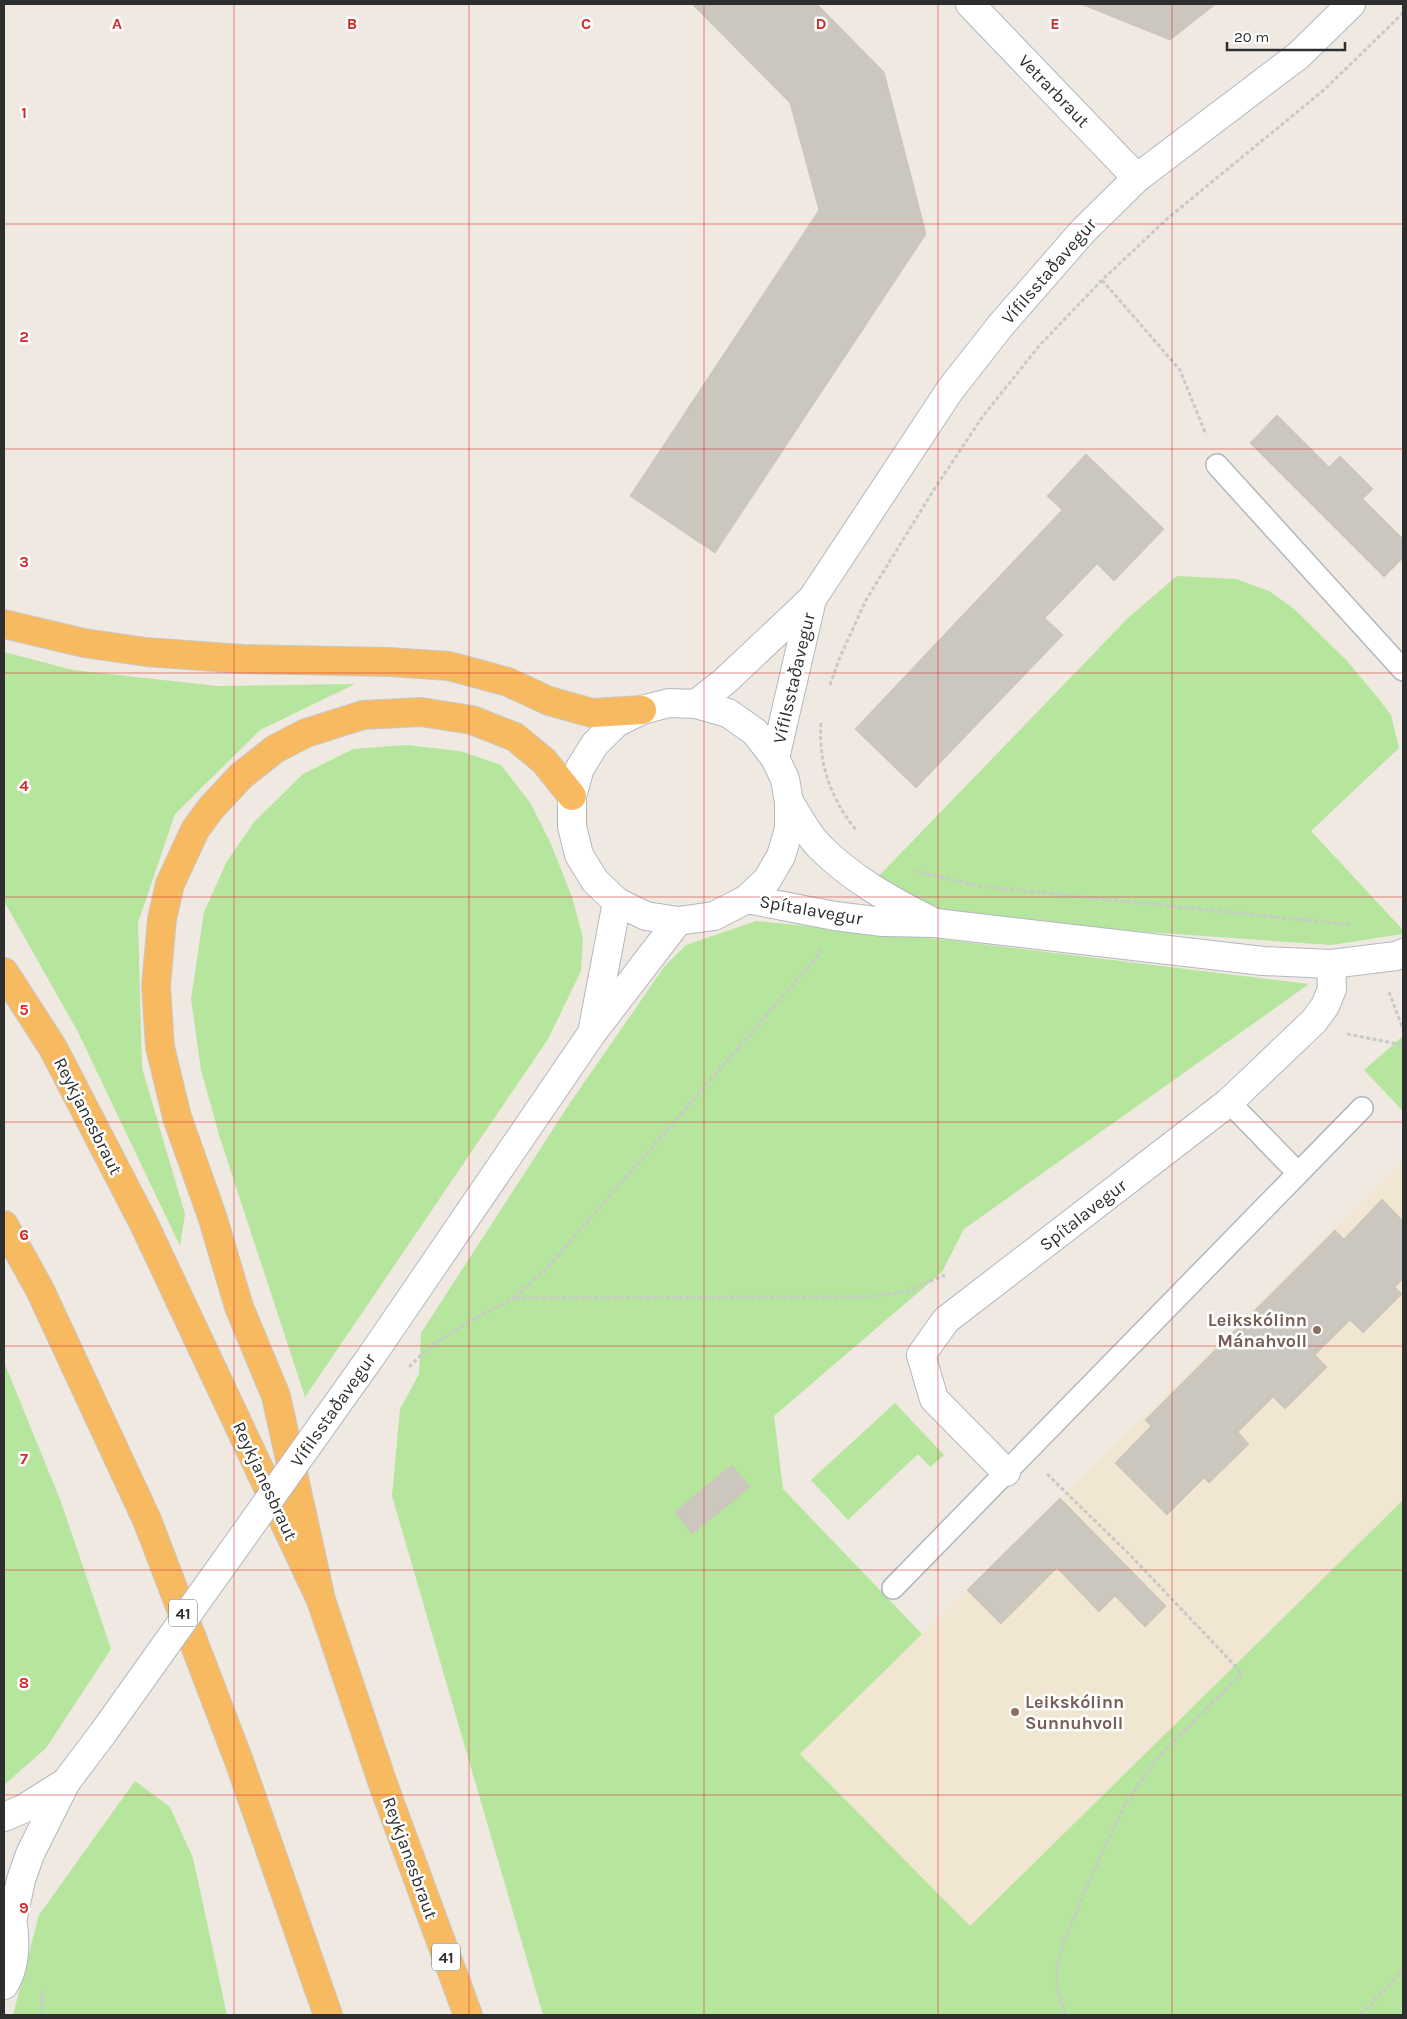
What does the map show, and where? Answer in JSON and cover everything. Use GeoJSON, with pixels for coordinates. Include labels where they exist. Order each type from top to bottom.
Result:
{"type":"FeatureCollection","features":[{"type":"Feature","properties":{"kind":"highway"},"geometry":{"type":"LineString","coordinates":[[4,624],[84,643],[146,652],[242,659],[389,662],[450,666],[508,682],[549,701],[592,713],[642,710]]}},
{"type":"Feature","properties":{"kind":"highway"},"geometry":{"type":"LineString","coordinates":[[321,1600],[276,1396],[239,1307],[213,1219],[177,1117],[160,1048],[156,986],[162,919],[170,884],[194,830],[211,808],[241,776],[275,749],[306,733],[363,715],[421,712],[472,720],[515,737],[544,761],[572,796]]}},
{"type":"Feature","properties":{"kind":"highway","name":"Reykjanesbraut"},"geometry":{"type":"LineString","coordinates":[[4,972],[53,1048],[144,1224],[321,1600],[383,1784],[468,2015]]}},
{"type":"Feature","properties":{"kind":"highway","name":"41"},"geometry":{"type":"LineString","coordinates":[[4,1225],[40,1290],[147,1520],[239,1762],[328,2015]]}},
{"type":"Feature","properties":{"kind":"main road","name":"Vetrarbraut"},"geometry":{"type":"LineString","coordinates":[[970,4],[1137,178]]}},
{"type":"Feature","properties":{"kind":"main road","name":"Vífilsstaðavegur"},"geometry":{"type":"LineString","coordinates":[[696,704],[725,681],[812,599],[950,390],[1076,238],[1137,178],[1299,55],[1352,4]]}},
{"type":"Feature","properties":{"kind":"main road","name":"Vífilsstaðavegur"},"geometry":{"type":"LineString","coordinates":[[776,758],[812,599]]}},
{"type":"Feature","properties":{"kind":"main road","name":"Vífilsstaðavegur"},"geometry":{"type":"LineString","coordinates":[[669,703],[696,704],[728,713],[755,732],[776,758],[785,779],[789,802],[789,829],[781,856],[767,880],[747,899],[714,916],[678,922],[646,916],[617,902],[595,881],[579,855],[572,826],[572,796],[580,768],[595,744],[616,723],[642,710],[669,703]]}},
{"type":"Feature","properties":{"kind":"main road","name":"Spítalavegur"},"geometry":{"type":"LineString","coordinates":[[789,802],[804,827],[819,846],[851,875],[888,899],[935,923]]}},
{"type":"Feature","properties":{"kind":"main road","name":"Spítalavegur"},"geometry":{"type":"LineString","coordinates":[[747,899],[835,916],[883,922],[935,923],[1263,961],[1331,964],[1375,959],[1403,953]]}},
{"type":"Feature","properties":{"kind":"main road","name":"Vífilsstaðavegur"},"geometry":{"type":"LineString","coordinates":[[592,1033],[617,902]]}},
{"type":"Feature","properties":{"kind":"main road","name":"Vífilsstaðavegur"},"geometry":{"type":"LineString","coordinates":[[4,1985],[15,1950],[8,1905],[21,1880],[30,1854],[66,1782],[103,1733],[370,1358],[592,1033],[678,922]]}},
{"type":"Feature","properties":{"kind":"main road","name":"Spítalavegur"},"geometry":{"type":"LineString","coordinates":[[1006,1472],[934,1400],[921,1355],[946,1320],[1229,1102],[1308,1027],[1325,1006],[1332,989],[1331,964]]}},
{"type":"Feature","properties":{"kind":"main road","name":"Vífilsstaðavegur"},"geometry":{"type":"LineString","coordinates":[[4,1817],[23,1809],[66,1782]]}},
{"type":"Feature","properties":{"kind":"lane"},"geometry":{"type":"LineString","coordinates":[[1217,464],[1403,670]]}},
{"type":"Feature","properties":{"kind":"lane"},"geometry":{"type":"LineString","coordinates":[[1229,1102],[1298,1173]]}},
{"type":"Feature","properties":{"kind":"lane"},"geometry":{"type":"LineString","coordinates":[[893,1588],[1362,1108]]}},
{"type":"Feature","properties":{"kind":"path"},"geometry":{"type":"LineString","coordinates":[[829,688],[840,657],[866,600],[932,491],[1010,380],[1064,319],[1102,280],[1168,218],[1325,89],[1403,13]]}},
{"type":"Feature","properties":{"kind":"path"},"geometry":{"type":"LineString","coordinates":[[1102,280],[1180,370],[1217,464]]}},
{"type":"Feature","properties":{"kind":"path"},"geometry":{"type":"LineString","coordinates":[[822,715],[820,743],[827,781],[844,816],[860,836]]}},
{"type":"Feature","properties":{"kind":"path"},"geometry":{"type":"LineString","coordinates":[[909,868],[978,886],[1347,923],[1359,928],[1367,936],[1403,1028]]}},
{"type":"Feature","properties":{"kind":"path"},"geometry":{"type":"LineString","coordinates":[[404,1371],[417,1358],[460,1326],[514,1298],[548,1267],[817,957],[825,941]]}},
{"type":"Feature","properties":{"kind":"path"},"geometry":{"type":"LineString","coordinates":[[1308,1027],[1403,1045]]}},
{"type":"Feature","properties":{"kind":"path"},"geometry":{"type":"LineString","coordinates":[[514,1298],[864,1297],[904,1292],[944,1275],[952,1269]]}},
{"type":"Feature","properties":{"kind":"path"},"geometry":{"type":"LineString","coordinates":[[1025,1453],[1130,1554],[1242,1673],[1156,1759],[1124,1806],[1089,1881],[1061,1950],[1057,1969],[1057,1988],[1065,2015]]}},
{"type":"Feature","properties":{"kind":"path"},"geometry":{"type":"LineString","coordinates":[[1360,2015],[1403,1969]]}},
{"type":"Feature","properties":{"kind":"path"},"geometry":{"type":"LineString","coordinates":[[42,1987],[42,2015]]}},
{"type":"Feature","properties":{"kind":"shaded area"},"geometry":{"type":"Polygon","coordinates":[[[1403,1161],[1403,1500],[970,1927],[800,1754],[1403,1161]]]}},
{"type":"Feature","properties":{"kind":"green space"},"geometry":{"type":"Polygon","coordinates":[[[1177,576],[1236,579],[1269,591],[1293,608],[1347,661],[1391,715],[1399,748],[1311,831],[1403,930],[1403,934],[1331,945],[963,919],[905,902],[874,881],[1129,617],[1177,576]]]}},
{"type":"Feature","properties":{"kind":"green space"},"geometry":{"type":"Polygon","coordinates":[[[4,652],[73,670],[217,686],[355,684],[260,730],[175,814],[138,923],[142,1068],[185,1214],[180,1246],[78,1032],[4,901],[4,652]]]}},
{"type":"Feature","properties":{"kind":"green space"},"geometry":{"type":"Polygon","coordinates":[[[406,745],[460,751],[501,765],[531,804],[551,844],[572,897],[583,938],[581,971],[548,1039],[305,1397],[220,1138],[201,1070],[191,999],[204,912],[227,861],[255,821],[303,774],[353,749],[406,745]]]}},
{"type":"Feature","properties":{"kind":"green space"},"geometry":{"type":"Polygon","coordinates":[[[756,921],[948,940],[1309,984],[964,1229],[942,1272],[774,1416],[783,1489],[922,1634],[800,1754],[970,1926],[1403,1500],[1403,2015],[543,2015],[392,1496],[400,1409],[419,1374],[421,1333],[568,1106],[664,967],[686,945],[756,921]]]}},
{"type":"Feature","properties":{"kind":"green space"},"geometry":{"type":"Polygon","coordinates":[[[1403,1036],[1403,1111],[1364,1070],[1403,1036]]]}},
{"type":"Feature","properties":{"kind":"green space"},"geometry":{"type":"Polygon","coordinates":[[[4,1362],[61,1502],[111,1649],[46,1748],[4,1785],[4,1362]]]}},
{"type":"Feature","properties":{"kind":"green space"},"geometry":{"type":"Polygon","coordinates":[[[895,1403],[944,1455],[930,1467],[918,1454],[848,1520],[811,1480],[895,1403]]]}},
{"type":"Feature","properties":{"kind":"green space"},"geometry":{"type":"Polygon","coordinates":[[[135,1781],[170,1807],[193,1858],[227,2015],[13,2015],[39,1915],[135,1781]]]}},
{"type":"Feature","properties":{"kind":"building"},"geometry":{"type":"Polygon","coordinates":[[[692,4],[817,4],[884,72],[926,234],[715,553],[630,496],[819,210],[790,103],[692,4]]]}},
{"type":"Feature","properties":{"kind":"building"},"geometry":{"type":"Polygon","coordinates":[[[1081,4],[1216,4],[1170,40],[1081,4]]]}},
{"type":"Feature","properties":{"kind":"building"},"geometry":{"type":"Polygon","coordinates":[[[1277,415],[1329,467],[1340,456],[1373,489],[1363,499],[1403,539],[1403,558],[1384,577],[1250,443],[1277,415]]]}},
{"type":"Feature","properties":{"kind":"building"},"geometry":{"type":"Polygon","coordinates":[[[1086,454],[1164,529],[1114,581],[1097,564],[1045,618],[1063,635],[916,788],[855,729],[1062,510],[1047,496],[1086,454]]]}},
{"type":"Feature","properties":{"kind":"building"},"geometry":{"type":"Polygon","coordinates":[[[1382,1199],[1403,1221],[1403,1279],[1395,1287],[1402,1294],[1363,1333],[1350,1320],[1315,1355],[1327,1367],[1285,1409],[1273,1397],[1238,1432],[1249,1444],[1209,1483],[1204,1478],[1167,1515],[1115,1463],[1151,1426],[1145,1420],[1335,1230],[1344,1239],[1382,1199]]]}},
{"type":"Feature","properties":{"kind":"building"},"geometry":{"type":"Polygon","coordinates":[[[732,1465],[750,1487],[692,1534],[675,1512],[732,1465]]]}},
{"type":"Feature","properties":{"kind":"building"},"geometry":{"type":"Polygon","coordinates":[[[1060,1498],[1166,1606],[1145,1627],[1115,1596],[1099,1612],[1057,1568],[1001,1624],[967,1590],[1060,1498]]]}},
{"type":"Feature","properties":{"kind":"place","name":"Leikskólinn Mánahvoll"},"geometry":{"type":"Point","coordinates":[1317,1330]}},
{"type":"Feature","properties":{"kind":"place","name":"Leikskólinn Sunnuhvoll"},"geometry":{"type":"Point","coordinates":[1015,1712]}}]}
